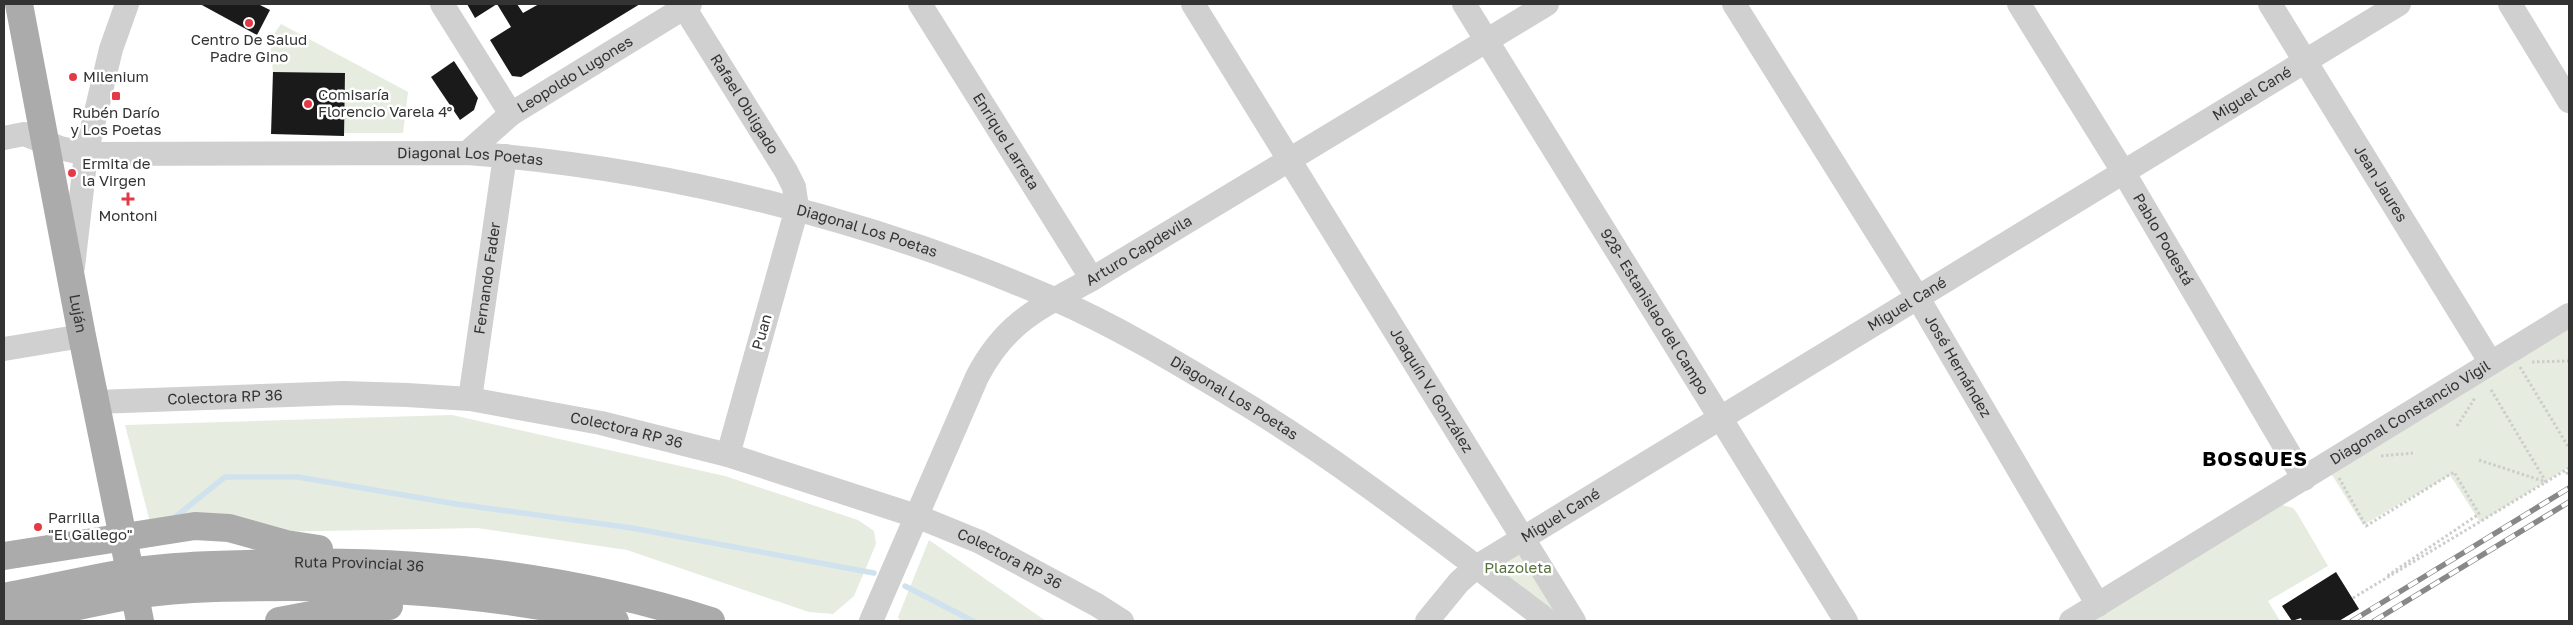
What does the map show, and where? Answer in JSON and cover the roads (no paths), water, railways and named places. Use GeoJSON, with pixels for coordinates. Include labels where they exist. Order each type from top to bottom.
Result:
{"type":"FeatureCollection","features":[{"type":"Feature","properties":{"kind":"main road","name":"Luján"},"geometry":{"type":"LineString","coordinates":[[19,4],[82,336],[140,621]]}},
{"type":"Feature","properties":{"kind":"main road"},"geometry":{"type":"LineString","coordinates":[[4,556],[195,526],[229,528],[286,544],[412,558],[441,568]]}},
{"type":"Feature","properties":{"kind":"main road","name":"Ruta Provincial 36"},"geometry":{"type":"LineString","coordinates":[[12,621],[199,566],[342,563],[441,568],[533,580],[594,591],[672,609],[711,621]]}},
{"type":"Feature","properties":{"kind":"main road","name":"Ruta Provincial 36"},"geometry":{"type":"LineString","coordinates":[[4,597],[133,584],[374,588],[428,591],[512,600],[615,621]]}},
{"type":"Feature","properties":{"kind":"main road"},"geometry":{"type":"LineString","coordinates":[[279,621],[359,606],[456,610],[526,619],[589,615]]}},
{"type":"Feature","properties":{"kind":"street"},"geometry":{"type":"LineString","coordinates":[[72,281],[86,154],[112,49],[127,4]]}},
{"type":"Feature","properties":{"kind":"street"},"geometry":{"type":"LineString","coordinates":[[442,4],[510,114]]}},
{"type":"Feature","properties":{"kind":"street","name":"Enrique Larreta"},"geometry":{"type":"LineString","coordinates":[[920,4],[1092,280]]}},
{"type":"Feature","properties":{"kind":"street","name":"Joaquín V. González"},"geometry":{"type":"LineString","coordinates":[[1192,4],[1524,536],[1574,621]]}},
{"type":"Feature","properties":{"kind":"street","name":"928- Estanislao del Campo"},"geometry":{"type":"LineString","coordinates":[[1464,4],[1721,416],[1846,621]]}},
{"type":"Feature","properties":{"kind":"street","name":"Arturo Capdevila"},"geometry":{"type":"LineString","coordinates":[[871,621],[986,360],[1010,329],[1024,318],[1092,280],[1547,4]]}},
{"type":"Feature","properties":{"kind":"street","name":"José Hernández"},"geometry":{"type":"LineString","coordinates":[[1734,4],[1918,298],[2098,605]]}},
{"type":"Feature","properties":{"kind":"street","name":"Pablo Podestá"},"geometry":{"type":"LineString","coordinates":[[2019,4],[2124,173],[2304,479]]}},
{"type":"Feature","properties":{"kind":"street","name":"Jean Jaures"},"geometry":{"type":"LineString","coordinates":[[2270,4],[2488,373]]}},
{"type":"Feature","properties":{"kind":"street","name":"Miguel Cané"},"geometry":{"type":"LineString","coordinates":[[1427,621],[1459,582],[1476,566],[2399,4]]}},
{"type":"Feature","properties":{"kind":"street"},"geometry":{"type":"LineString","coordinates":[[2510,4],[2569,101]]}},
{"type":"Feature","properties":{"kind":"street","name":"Leopoldo Lugones"},"geometry":{"type":"LineString","coordinates":[[466,153],[510,114],[685,5]]}},
{"type":"Feature","properties":{"kind":"street","name":"Rafael Obligado"},"geometry":{"type":"LineString","coordinates":[[685,5],[786,171],[794,187],[797,208]]}},
{"type":"Feature","properties":{"kind":"street","name":"Diagonal Los Poetas"},"geometry":{"type":"LineString","coordinates":[[4,138],[24,134],[60,148],[86,154],[466,153],[505,156],[640,175],[797,208],[925,248],[1055,300],[1229,394],[1292,433],[1476,566],[1548,621]]}},
{"type":"Feature","properties":{"kind":"street","name":"Fernando Fader"},"geometry":{"type":"LineString","coordinates":[[470,399],[505,156]]}},
{"type":"Feature","properties":{"kind":"street","name":"Puan"},"geometry":{"type":"LineString","coordinates":[[728,455],[797,208]]}},
{"type":"Feature","properties":{"kind":"street","name":"Diagonal Constancio Vigil"},"geometry":{"type":"LineString","coordinates":[[2071,621],[2304,479],[2488,373],[2569,315]]}},
{"type":"Feature","properties":{"kind":"street"},"geometry":{"type":"LineString","coordinates":[[4,349],[82,336]]}},
{"type":"Feature","properties":{"kind":"street","name":"Colectora RP 36"},"geometry":{"type":"LineString","coordinates":[[96,402],[344,393],[470,399],[601,423],[728,455],[916,516],[980,542],[1097,605],[1122,621]]}},
{"type":"Feature","properties":{"kind":"waterway"},"geometry":{"type":"LineString","coordinates":[[174,518],[225,477],[298,477],[456,504],[632,528],[874,573]]}},
{"type":"Feature","properties":{"kind":"waterway"},"geometry":{"type":"LineString","coordinates":[[905,586],[973,621]]}},
{"type":"Feature","properties":{"kind":"railway"},"geometry":{"type":"LineString","coordinates":[[2352,621],[2569,488]]}},
{"type":"Feature","properties":{"kind":"railway"},"geometry":{"type":"LineString","coordinates":[[2374,621],[2569,502]]}},
{"type":"Feature","properties":{"kind":"place","name":"Centro De Salud Padre Gino"},"geometry":{"type":"Point","coordinates":[249,23]}},
{"type":"Feature","properties":{"kind":"place","name":"Milenium"},"geometry":{"type":"Point","coordinates":[73,77]}},
{"type":"Feature","properties":{"kind":"place","name":"Rubén Darío y Los Poetas"},"geometry":{"type":"Point","coordinates":[116,96]}},
{"type":"Feature","properties":{"kind":"place","name":"Comisaría Florencio Varela 4°"},"geometry":{"type":"Point","coordinates":[308,104]}},
{"type":"Feature","properties":{"kind":"place","name":"Ermita de la Virgen"},"geometry":{"type":"Point","coordinates":[72,173]}},
{"type":"Feature","properties":{"kind":"place","name":"Montoni"},"geometry":{"type":"Point","coordinates":[128,199]}},
{"type":"Feature","properties":{"kind":"place","name":"Parrilla \"El Gallego\""},"geometry":{"type":"Point","coordinates":[38,527]}},
{"type":"Feature","properties":{"kind":"district","name":"BOSQUES"},"geometry":{"type":"Point","coordinates":[2255,459]}},
{"type":"Feature","properties":{"kind":"park label","name":"Plazoleta"},"geometry":{"type":"Point","coordinates":[1518,568]}}]}
